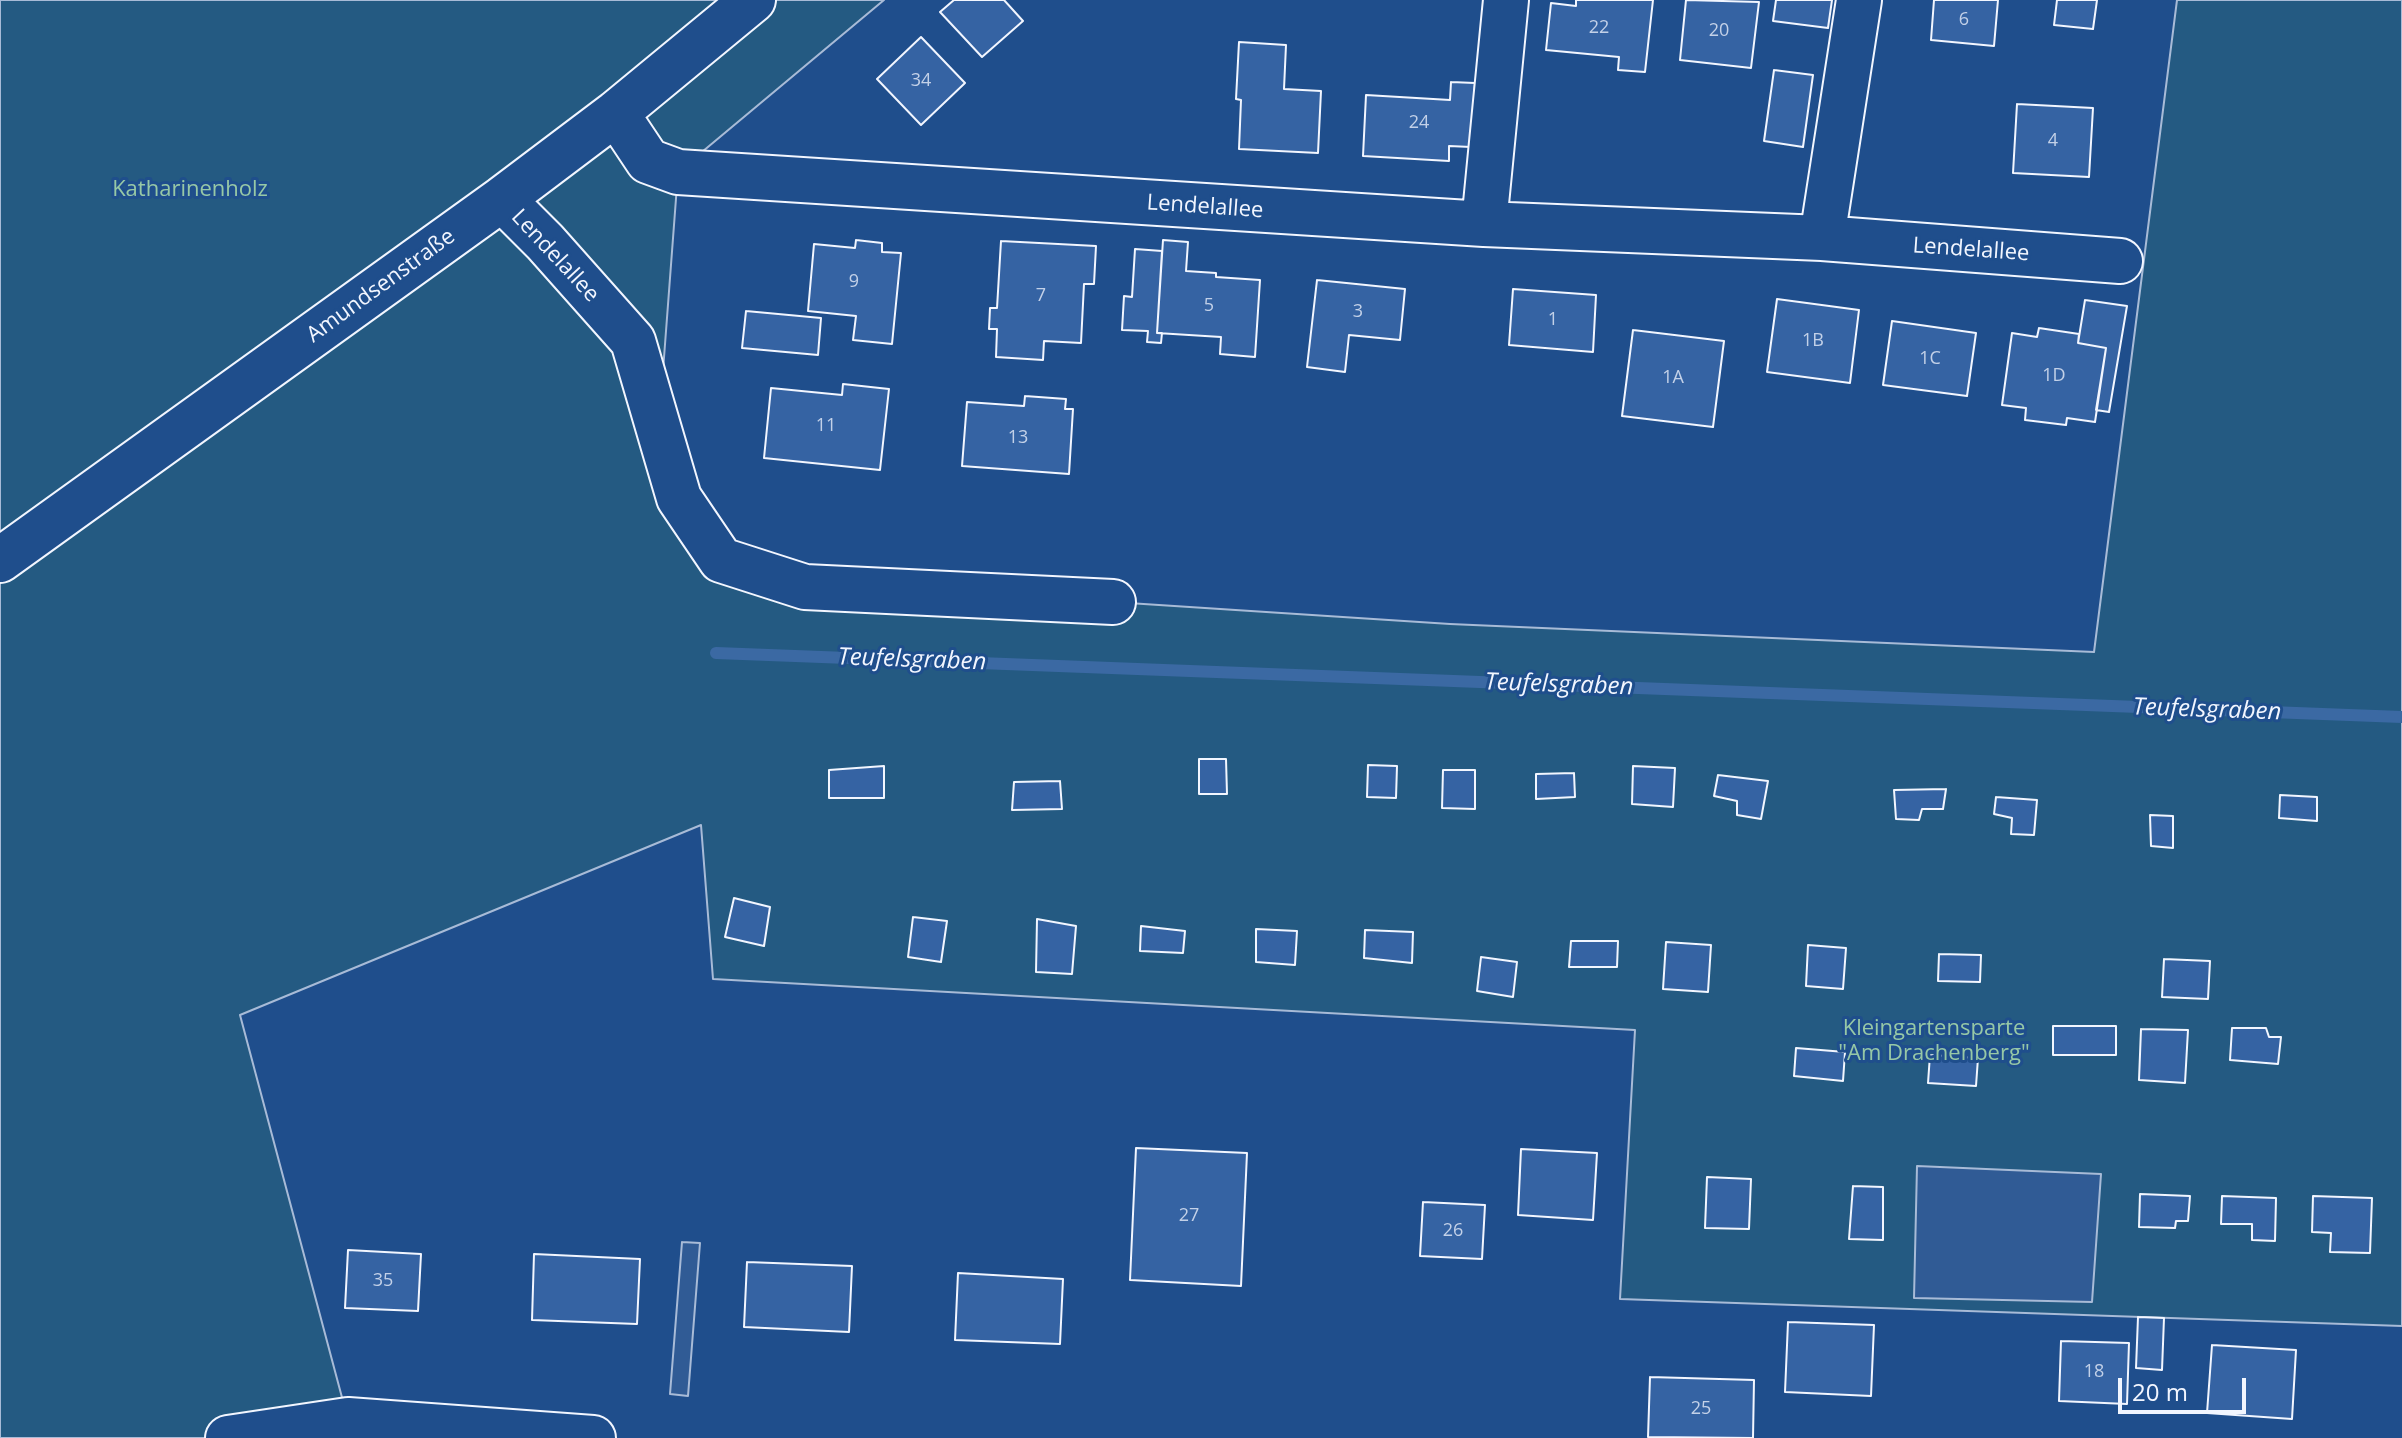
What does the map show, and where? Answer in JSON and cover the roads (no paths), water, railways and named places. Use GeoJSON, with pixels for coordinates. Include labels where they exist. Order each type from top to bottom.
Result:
{"type":"FeatureCollection","features":[{"type":"Feature","properties":{"kind":"street","name":"Amundsenstraße"},"geometry":{"type":"LineString","coordinates":[[0,560],[502,199],[616,113],[753,0]]}},
{"type":"Feature","properties":{"kind":"street"},"geometry":{"type":"LineString","coordinates":[[1484,224],[1506,0]]}},
{"type":"Feature","properties":{"kind":"street"},"geometry":{"type":"LineString","coordinates":[[1822,238],[1859,0]]}},
{"type":"Feature","properties":{"kind":"street","name":"Lendelallee"},"geometry":{"type":"LineString","coordinates":[[616,113],[648,161],[678,172],[1484,224],[1822,238],[2120,261]]}},
{"type":"Feature","properties":{"kind":"street","name":"Lendelallee"},"geometry":{"type":"LineString","coordinates":[[502,199],[545,242],[633,341],[679,498],[721,560],[805,587],[1113,602]]}},
{"type":"Feature","properties":{"kind":"street"},"geometry":{"type":"LineString","coordinates":[[228,1438],[348,1420],[593,1438]]}},
{"type":"Feature","properties":{"kind":"waterway","name":"Teufelsgraben"},"geometry":{"type":"LineString","coordinates":[[716,653],[2402,717]]}},
{"type":"Feature","properties":{"kind":"park label","name":"Katharinenholz"},"geometry":{"type":"Point","coordinates":[190,190]}},
{"type":"Feature","properties":{"kind":"park label","name":"Kleingartensparte \"Am Drachenberg\""},"geometry":{"type":"Point","coordinates":[1934,1042]}}]}
